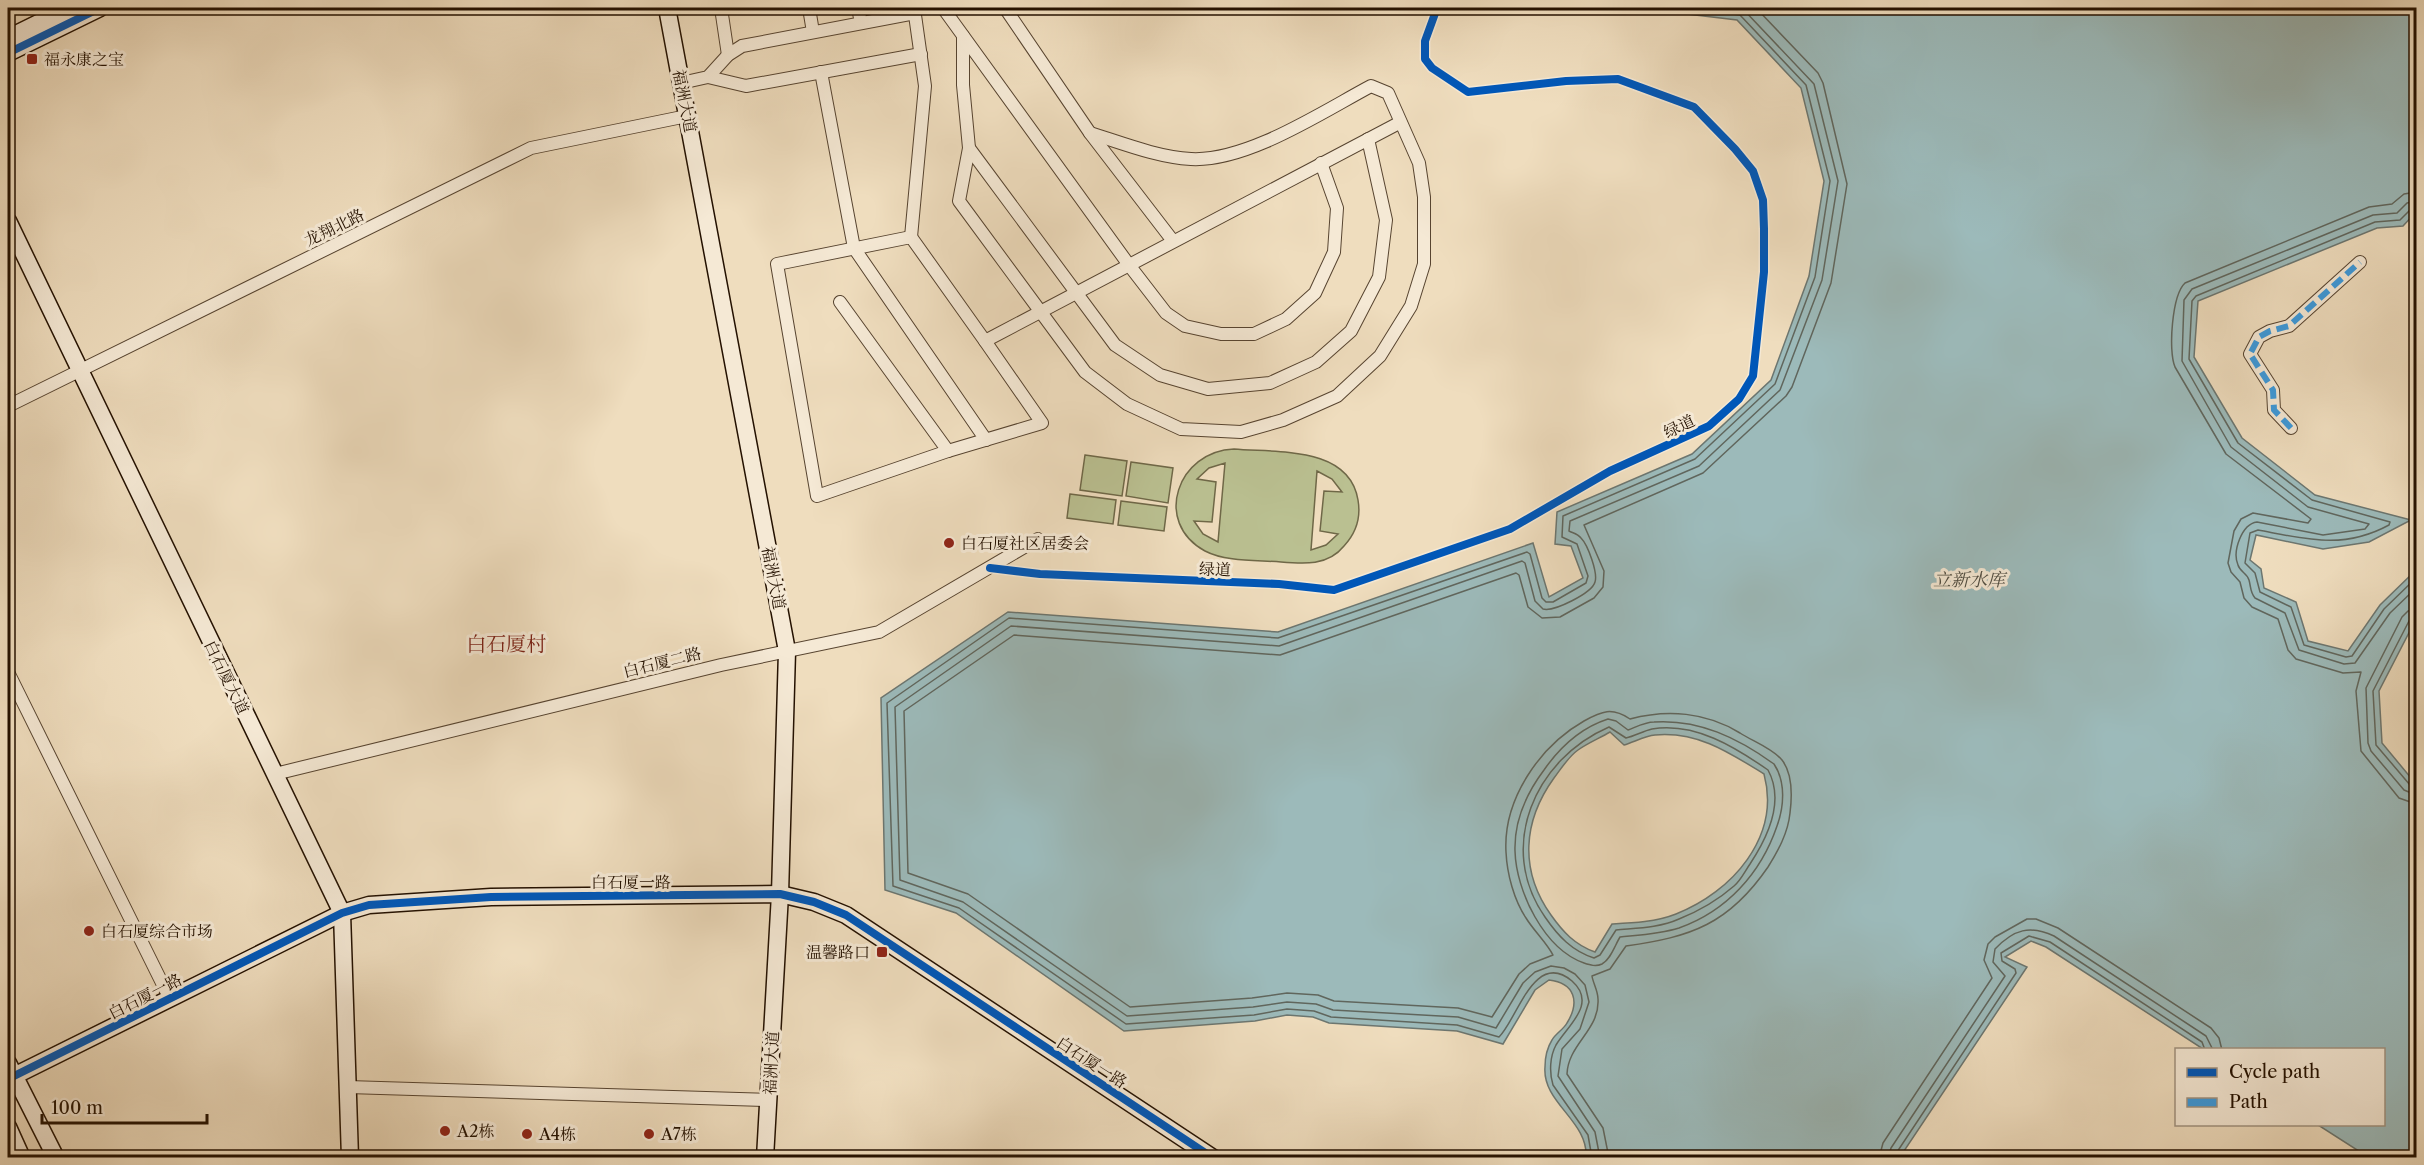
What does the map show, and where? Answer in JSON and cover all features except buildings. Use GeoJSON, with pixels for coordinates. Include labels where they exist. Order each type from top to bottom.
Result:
{"type":"FeatureCollection","features":[{"type":"Feature","properties":{"kind":"street"},"geometry":{"type":"LineString","coordinates":[[8,38],[69,8]]}},
{"type":"Feature","properties":{"kind":"street"},"geometry":{"type":"LineString","coordinates":[[8,53],[100,8]]}},
{"type":"Feature","properties":{"kind":"street","name":"福洲大道"},"geometry":{"type":"LineString","coordinates":[[667,8],[787,651],[780,894],[765,1158]]}},
{"type":"Feature","properties":{"kind":"street"},"geometry":{"type":"LineString","coordinates":[[721,8],[729,56]]}},
{"type":"Feature","properties":{"kind":"street"},"geometry":{"type":"LineString","coordinates":[[809,8],[813,32]]}},
{"type":"Feature","properties":{"kind":"street"},"geometry":{"type":"LineString","coordinates":[[858,8],[861,23]]}},
{"type":"Feature","properties":{"kind":"street"},"geometry":{"type":"LineString","coordinates":[[943,8],[1129,265],[1166,313],[1185,326],[1221,334],[1254,334],[1286,319],[1315,293],[1334,252],[1337,208],[1321,163]]}},
{"type":"Feature","properties":{"kind":"street"},"geometry":{"type":"LineString","coordinates":[[1005,8],[1090,133],[1173,241]]}},
{"type":"Feature","properties":{"kind":"street"},"geometry":{"type":"LineString","coordinates":[[708,77],[742,46],[915,10],[925,86],[911,237],[1042,423],[818,496],[777,264],[911,237]]}},
{"type":"Feature","properties":{"kind":"street"},"geometry":{"type":"LineString","coordinates":[[963,36],[963,85],[969,148],[958,201],[1085,372],[1127,404],[1181,429],[1241,432],[1283,420],[1337,396],[1380,356],[1411,306],[1424,264],[1424,197],[1419,163],[1399,123],[1388,93],[1371,86],[1246,151],[1192,159],[1146,151],[1090,133]]}},
{"type":"Feature","properties":{"kind":"street"},"geometry":{"type":"LineString","coordinates":[[681,83],[708,77],[746,86],[921,54]]}},
{"type":"Feature","properties":{"kind":"street"},"geometry":{"type":"LineString","coordinates":[[821,72],[854,248],[986,440]]}},
{"type":"Feature","properties":{"kind":"street","name":"龙翔北路"},"geometry":{"type":"LineString","coordinates":[[8,405],[531,148],[687,116]]}},
{"type":"Feature","properties":{"kind":"street"},"geometry":{"type":"LineString","coordinates":[[985,341],[1399,123]]}},
{"type":"Feature","properties":{"kind":"street"},"geometry":{"type":"LineString","coordinates":[[969,148],[1115,345],[1160,375],[1208,389],[1270,383],[1316,362],[1351,331],[1379,277],[1386,220],[1368,139]]}},
{"type":"Feature","properties":{"kind":"street","name":"白石厦大道"},"geometry":{"type":"LineString","coordinates":[[8,221],[78,371],[342,913],[350,1158]]}},
{"type":"Feature","properties":{"kind":"street"},"geometry":{"type":"LineString","coordinates":[[2291,428],[2274,410],[2273,390],[2250,354],[2259,337],[2270,331],[2289,326],[2360,262]]}},
{"type":"Feature","properties":{"kind":"street"},"geometry":{"type":"LineString","coordinates":[[840,302],[948,452]]}},
{"type":"Feature","properties":{"kind":"street","name":"白石厦二路"},"geometry":{"type":"LineString","coordinates":[[275,774],[787,651],[879,632],[1038,539]]}},
{"type":"Feature","properties":{"kind":"street"},"geometry":{"type":"LineString","coordinates":[[8,672],[170,999]]}},
{"type":"Feature","properties":{"kind":"street","name":"白石厦一路"},"geometry":{"type":"LineString","coordinates":[[11,1070],[170,999],[342,913],[369,905],[491,897],[780,894],[814,902],[846,915],[1213,1158]]}},
{"type":"Feature","properties":{"kind":"street"},"geometry":{"type":"LineString","coordinates":[[11,1070],[56,1158]]}},
{"type":"Feature","properties":{"kind":"street"},"geometry":{"type":"LineString","coordinates":[[348,1086],[768,1100]]}},
{"type":"Feature","properties":{"kind":"street"},"geometry":{"type":"LineString","coordinates":[[8,1127],[22,1158]]}},
{"type":"Feature","properties":{"kind":"green space"},"geometry":{"type":"Polygon","coordinates":[[[1234,449],[1289,452],[1308,455],[1341,469],[1352,482],[1359,506],[1357,524],[1352,536],[1338,553],[1315,562],[1242,560],[1213,555],[1205,551],[1189,538],[1179,523],[1176,507],[1179,490],[1186,475],[1198,462],[1215,453],[1234,449]],[[1225,463],[1209,468],[1197,479],[1216,482],[1212,522],[1194,521],[1203,534],[1218,542],[1225,463]],[[1317,471],[1311,550],[1326,545],[1338,534],[1320,531],[1324,491],[1342,492],[1332,479],[1317,471]]]}},
{"type":"Feature","properties":{"kind":"green space"},"geometry":{"type":"Polygon","coordinates":[[[1085,455],[1127,461],[1122,496],[1080,490],[1085,455]]]}},
{"type":"Feature","properties":{"kind":"green space"},"geometry":{"type":"Polygon","coordinates":[[[1131,462],[1173,468],[1168,503],[1126,496],[1131,462]]]}},
{"type":"Feature","properties":{"kind":"green space"},"geometry":{"type":"Polygon","coordinates":[[[1070,494],[1116,500],[1113,524],[1067,518],[1070,494]]]}},
{"type":"Feature","properties":{"kind":"green space"},"geometry":{"type":"Polygon","coordinates":[[[1121,501],[1167,507],[1164,531],[1118,525],[1121,501]]]}},
{"type":"Feature","properties":{"kind":"water","name":"立新水库"},"geometry":{"type":"Polygon","coordinates":[[[1621,8],[2416,8],[2416,212],[2403,226],[2377,228],[2198,301],[2194,357],[2242,438],[2315,495],[2411,520],[2369,542],[2323,549],[2256,535],[2250,560],[2261,569],[2264,588],[2296,602],[2308,641],[2348,651],[2380,605],[2416,570],[2416,619],[2379,691],[2382,743],[2416,784],[2416,1157],[2368,1157],[2320,1126],[2385,1126],[2385,1048],[2201,1048],[2046,947],[2031,941],[2005,957],[2027,967],[1900,1157],[1586,1158],[1585,1145],[1580,1133],[1557,1102],[1546,1080],[1545,1064],[1549,1046],[1567,1023],[1574,1001],[1570,989],[1558,982],[1549,980],[1535,990],[1503,1044],[1457,1031],[1329,1023],[1313,1017],[1287,1015],[1255,1021],[1124,1031],[956,913],[885,890],[881,698],[1008,612],[1278,632],[1533,543],[1549,597],[1583,578],[1571,546],[1555,544],[1557,512],[1692,454],[1771,380],[1809,276],[1824,181],[1801,88],[1737,20],[1645,9],[1623,12],[1621,8]],[[1610,732],[1574,753],[1544,794],[1531,828],[1530,863],[1541,898],[1551,915],[1575,942],[1595,952],[1612,924],[1644,922],[1668,917],[1697,904],[1716,892],[1733,877],[1747,859],[1758,840],[1765,819],[1767,797],[1764,774],[1726,751],[1699,740],[1685,736],[1651,736],[1624,745],[1610,732]]]}},
{"type":"Feature","properties":{"kind":"marked path"},"geometry":{"type":"LineString","coordinates":[[2291,428],[2274,410],[2273,390],[2250,354],[2259,337],[2270,331],[2289,326],[2360,262]]}},
{"type":"Feature","properties":{"kind":"cycle path"},"geometry":{"type":"LineString","coordinates":[[8,53],[100,8]]}},
{"type":"Feature","properties":{"kind":"cycle path","name":"绿道"},"geometry":{"type":"LineString","coordinates":[[990,568],[1040,574],[1279,584],[1334,590],[1510,529],[1610,471],[1709,426],[1739,399],[1753,376],[1764,272],[1763,200],[1753,171],[1694,107],[1618,79],[1566,81],[1468,92],[1432,68],[1425,59],[1425,41],[1437,8]]}},
{"type":"Feature","properties":{"kind":"cycle path"},"geometry":{"type":"LineString","coordinates":[[14,1076],[342,913],[369,905],[491,897],[780,894],[814,902],[846,915],[1213,1158]]}},
{"type":"Feature","properties":{"kind":"place","name":"福永康之宝"},"geometry":{"type":"Point","coordinates":[32,59]}},
{"type":"Feature","properties":{"kind":"place","name":"白石厦社区居委会"},"geometry":{"type":"Point","coordinates":[949,543]}},
{"type":"Feature","properties":{"kind":"place","name":"白石厦综合市场"},"geometry":{"type":"Point","coordinates":[89,931]}},
{"type":"Feature","properties":{"kind":"place","name":"温馨路口"},"geometry":{"type":"Point","coordinates":[882,952]}},
{"type":"Feature","properties":{"kind":"place","name":"A2栋"},"geometry":{"type":"Point","coordinates":[445,1131]}},
{"type":"Feature","properties":{"kind":"place","name":"A4栋"},"geometry":{"type":"Point","coordinates":[527,1134]}},
{"type":"Feature","properties":{"kind":"place","name":"A7栋"},"geometry":{"type":"Point","coordinates":[649,1134]}},
{"type":"Feature","properties":{"kind":"district","name":"白石厦村"},"geometry":{"type":"Point","coordinates":[506,644]}}]}
